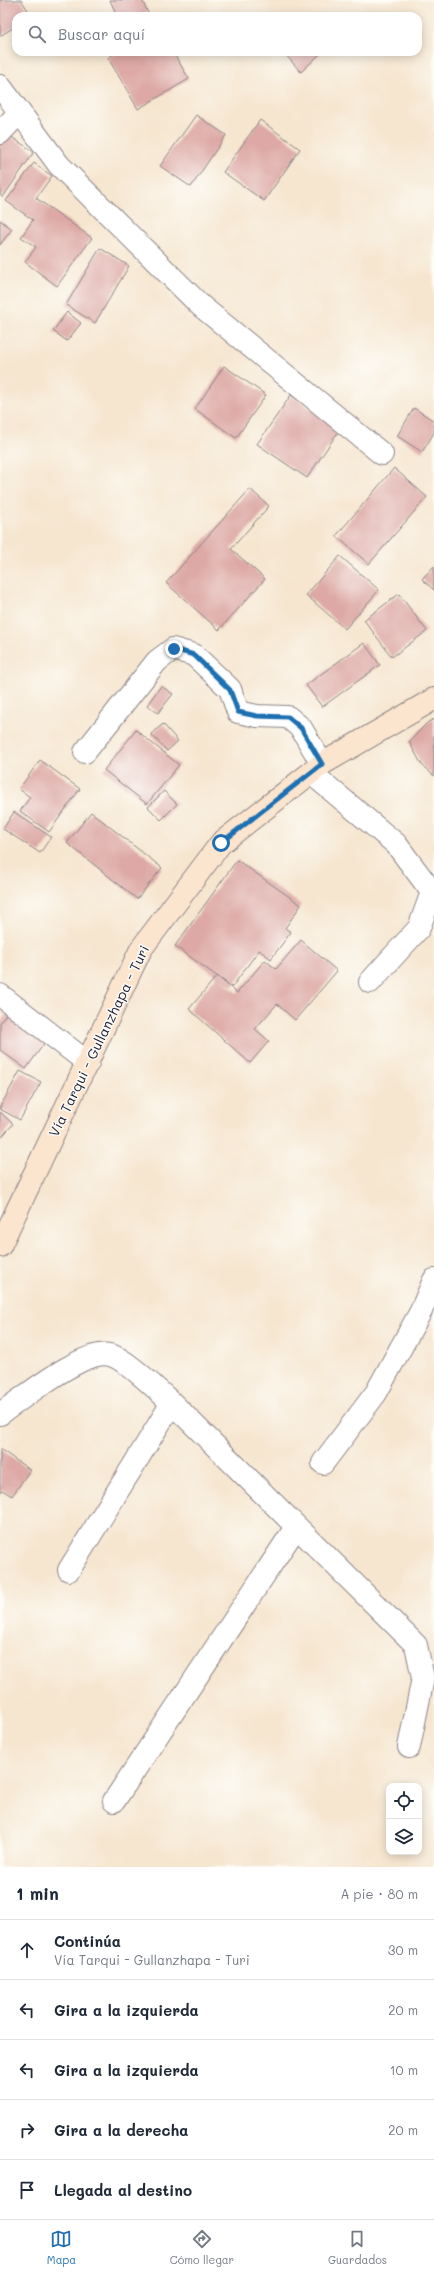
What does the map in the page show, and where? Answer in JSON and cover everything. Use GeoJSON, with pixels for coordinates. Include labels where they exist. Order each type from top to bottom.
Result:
{"type":"FeatureCollection","features":[{"type":"Feature","properties":{"kind":"main road","name":"Vía Tarqui - Gullanzhapa - Turi"},"geometry":{"type":"LineString","coordinates":[[0,1244],[88,1063],[141,949],[221,843],[317,769],[434,699]]}},
{"type":"Feature","properties":{"kind":"street"},"geometry":{"type":"LineString","coordinates":[[0,86],[59,165],[201,306],[382,454]]}},
{"type":"Feature","properties":{"kind":"street"},"geometry":{"type":"LineString","coordinates":[[0,133],[19,113]]}},
{"type":"Feature","properties":{"kind":"street"},"geometry":{"type":"LineString","coordinates":[[85,752],[157,661],[174,649],[194,655],[225,684],[230,690],[238,712],[257,716],[288,717],[301,728],[317,769],[396,844],[432,892],[419,928],[370,982]]}},
{"type":"Feature","properties":{"kind":"street"},"geometry":{"type":"LineString","coordinates":[[0,995],[88,1063]]}},
{"type":"Feature","properties":{"kind":"street"},"geometry":{"type":"LineString","coordinates":[[323,1463],[376,1393],[421,1311],[434,1280]]}},
{"type":"Feature","properties":{"kind":"street"},"geometry":{"type":"LineString","coordinates":[[0,1414],[70,1366],[94,1354],[110,1355],[129,1366],[172,1403],[416,1645],[423,1678],[409,1747]]}},
{"type":"Feature","properties":{"kind":"street"},"geometry":{"type":"LineString","coordinates":[[69,1570],[172,1403]]}},
{"type":"Feature","properties":{"kind":"street"},"geometry":{"type":"LineString","coordinates":[[114,1801],[296,1527]]}},
{"type":"Feature","properties":{"kind":"building"},"geometry":{"type":"Polygon","coordinates":[[[0,0],[21,0],[29,12],[12,12],[12,28],[0,36],[0,0]]]}},
{"type":"Feature","properties":{"kind":"building"},"geometry":{"type":"Polygon","coordinates":[[[110,0],[142,0],[148,12],[115,12],[110,0]]]}},
{"type":"Feature","properties":{"kind":"building"},"geometry":{"type":"Polygon","coordinates":[[[111,56],[175,56],[189,79],[138,109],[108,58],[111,56]]]}},
{"type":"Feature","properties":{"kind":"building"},"geometry":{"type":"Polygon","coordinates":[[[287,56],[318,56],[301,72],[287,56]]]}},
{"type":"Feature","properties":{"kind":"building"},"geometry":{"type":"Polygon","coordinates":[[[196,115],[226,135],[191,187],[160,166],[196,115]]]}},
{"type":"Feature","properties":{"kind":"building"},"geometry":{"type":"Polygon","coordinates":[[[260,120],[300,149],[264,201],[223,172],[260,120]]]}},
{"type":"Feature","properties":{"kind":"building"},"geometry":{"type":"Polygon","coordinates":[[[7,134],[34,152],[3,197],[0,195],[0,144],[7,134]]]}},
{"type":"Feature","properties":{"kind":"building"},"geometry":{"type":"Polygon","coordinates":[[[34,163],[52,176],[36,198],[92,238],[57,286],[25,262],[36,247],[21,237],[33,220],[6,201],[34,163]]]}},
{"type":"Feature","properties":{"kind":"building"},"geometry":{"type":"Polygon","coordinates":[[[0,220],[12,229],[0,245],[0,220]]]}},
{"type":"Feature","properties":{"kind":"building"},"geometry":{"type":"Polygon","coordinates":[[[100,248],[129,266],[95,323],[66,305],[100,248]]]}},
{"type":"Feature","properties":{"kind":"building"},"geometry":{"type":"Polygon","coordinates":[[[67,312],[81,323],[67,341],[53,331],[67,312]]]}},
{"type":"Feature","properties":{"kind":"building"},"geometry":{"type":"Polygon","coordinates":[[[224,366],[266,395],[236,438],[195,409],[224,366]]]}},
{"type":"Feature","properties":{"kind":"building"},"geometry":{"type":"Polygon","coordinates":[[[291,395],[340,429],[307,478],[257,444],[291,395]]]}},
{"type":"Feature","properties":{"kind":"building"},"geometry":{"type":"Polygon","coordinates":[[[414,408],[434,421],[434,433],[422,452],[397,436],[414,408]]]}},
{"type":"Feature","properties":{"kind":"building"},"geometry":{"type":"Polygon","coordinates":[[[394,468],[427,497],[369,564],[336,536],[394,468]]]}},
{"type":"Feature","properties":{"kind":"building"},"geometry":{"type":"Polygon","coordinates":[[[250,489],[269,506],[231,549],[265,579],[219,630],[166,583],[250,489]]]}},
{"type":"Feature","properties":{"kind":"building"},"geometry":{"type":"Polygon","coordinates":[[[340,556],[379,590],[345,629],[306,595],[340,556]]]}},
{"type":"Feature","properties":{"kind":"building"},"geometry":{"type":"Polygon","coordinates":[[[434,566],[434,590],[422,579],[434,566]]]}},
{"type":"Feature","properties":{"kind":"building"},"geometry":{"type":"Polygon","coordinates":[[[399,594],[427,631],[392,657],[364,620],[399,594]]]}},
{"type":"Feature","properties":{"kind":"building"},"geometry":{"type":"Polygon","coordinates":[[[364,643],[380,665],[322,707],[306,685],[364,643]]]}},
{"type":"Feature","properties":{"kind":"building"},"geometry":{"type":"Polygon","coordinates":[[[161,686],[173,694],[158,713],[147,705],[161,686]]]}},
{"type":"Feature","properties":{"kind":"building"},"geometry":{"type":"Polygon","coordinates":[[[434,719],[434,776],[422,765],[409,742],[427,723],[434,719]]]}},
{"type":"Feature","properties":{"kind":"building"},"geometry":{"type":"Polygon","coordinates":[[[163,724],[178,741],[167,751],[151,734],[163,724]]]}},
{"type":"Feature","properties":{"kind":"building"},"geometry":{"type":"Polygon","coordinates":[[[136,730],[179,765],[147,804],[104,770],[136,730]]]}},
{"type":"Feature","properties":{"kind":"building"},"geometry":{"type":"Polygon","coordinates":[[[40,760],[80,789],[49,832],[20,811],[30,797],[19,789],[40,760]]]}},
{"type":"Feature","properties":{"kind":"building"},"geometry":{"type":"Polygon","coordinates":[[[164,791],[177,804],[161,820],[148,807],[164,791]]]}},
{"type":"Feature","properties":{"kind":"building"},"geometry":{"type":"Polygon","coordinates":[[[14,812],[51,837],[40,853],[3,829],[14,812]]]}},
{"type":"Feature","properties":{"kind":"building"},"geometry":{"type":"Polygon","coordinates":[[[91,812],[162,868],[137,899],[67,843],[91,812]]]}},
{"type":"Feature","properties":{"kind":"building"},"geometry":{"type":"Polygon","coordinates":[[[237,860],[301,905],[285,928],[291,932],[271,959],[259,950],[232,987],[175,946],[237,860]]]}},
{"type":"Feature","properties":{"kind":"building"},"geometry":{"type":"Polygon","coordinates":[[[301,940],[337,971],[295,1020],[277,1004],[255,1029],[269,1041],[250,1063],[189,1009],[217,976],[237,993],[265,960],[276,969],[301,940]]]}},
{"type":"Feature","properties":{"kind":"building"},"geometry":{"type":"Polygon","coordinates":[[[9,1010],[48,1038],[26,1069],[0,1050],[0,1023],[9,1010]]]}},
{"type":"Feature","properties":{"kind":"building"},"geometry":{"type":"Polygon","coordinates":[[[20,1071],[41,1082],[20,1120],[0,1109],[0,1107],[20,1071]]]}},
{"type":"Feature","properties":{"kind":"building"},"geometry":{"type":"Polygon","coordinates":[[[0,1112],[13,1124],[0,1139],[0,1112]]]}},
{"type":"Feature","properties":{"kind":"building"},"geometry":{"type":"Polygon","coordinates":[[[0,1449],[30,1470],[12,1496],[2,1490],[0,1493],[0,1449]]]}},
{"type":"Feature","properties":{"kind":"route"},"geometry":{"type":"LineString","coordinates":[[174,649],[194,655],[230,690],[238,712],[257,716],[288,717],[301,728],[322,764],[221,843]]}}]}
